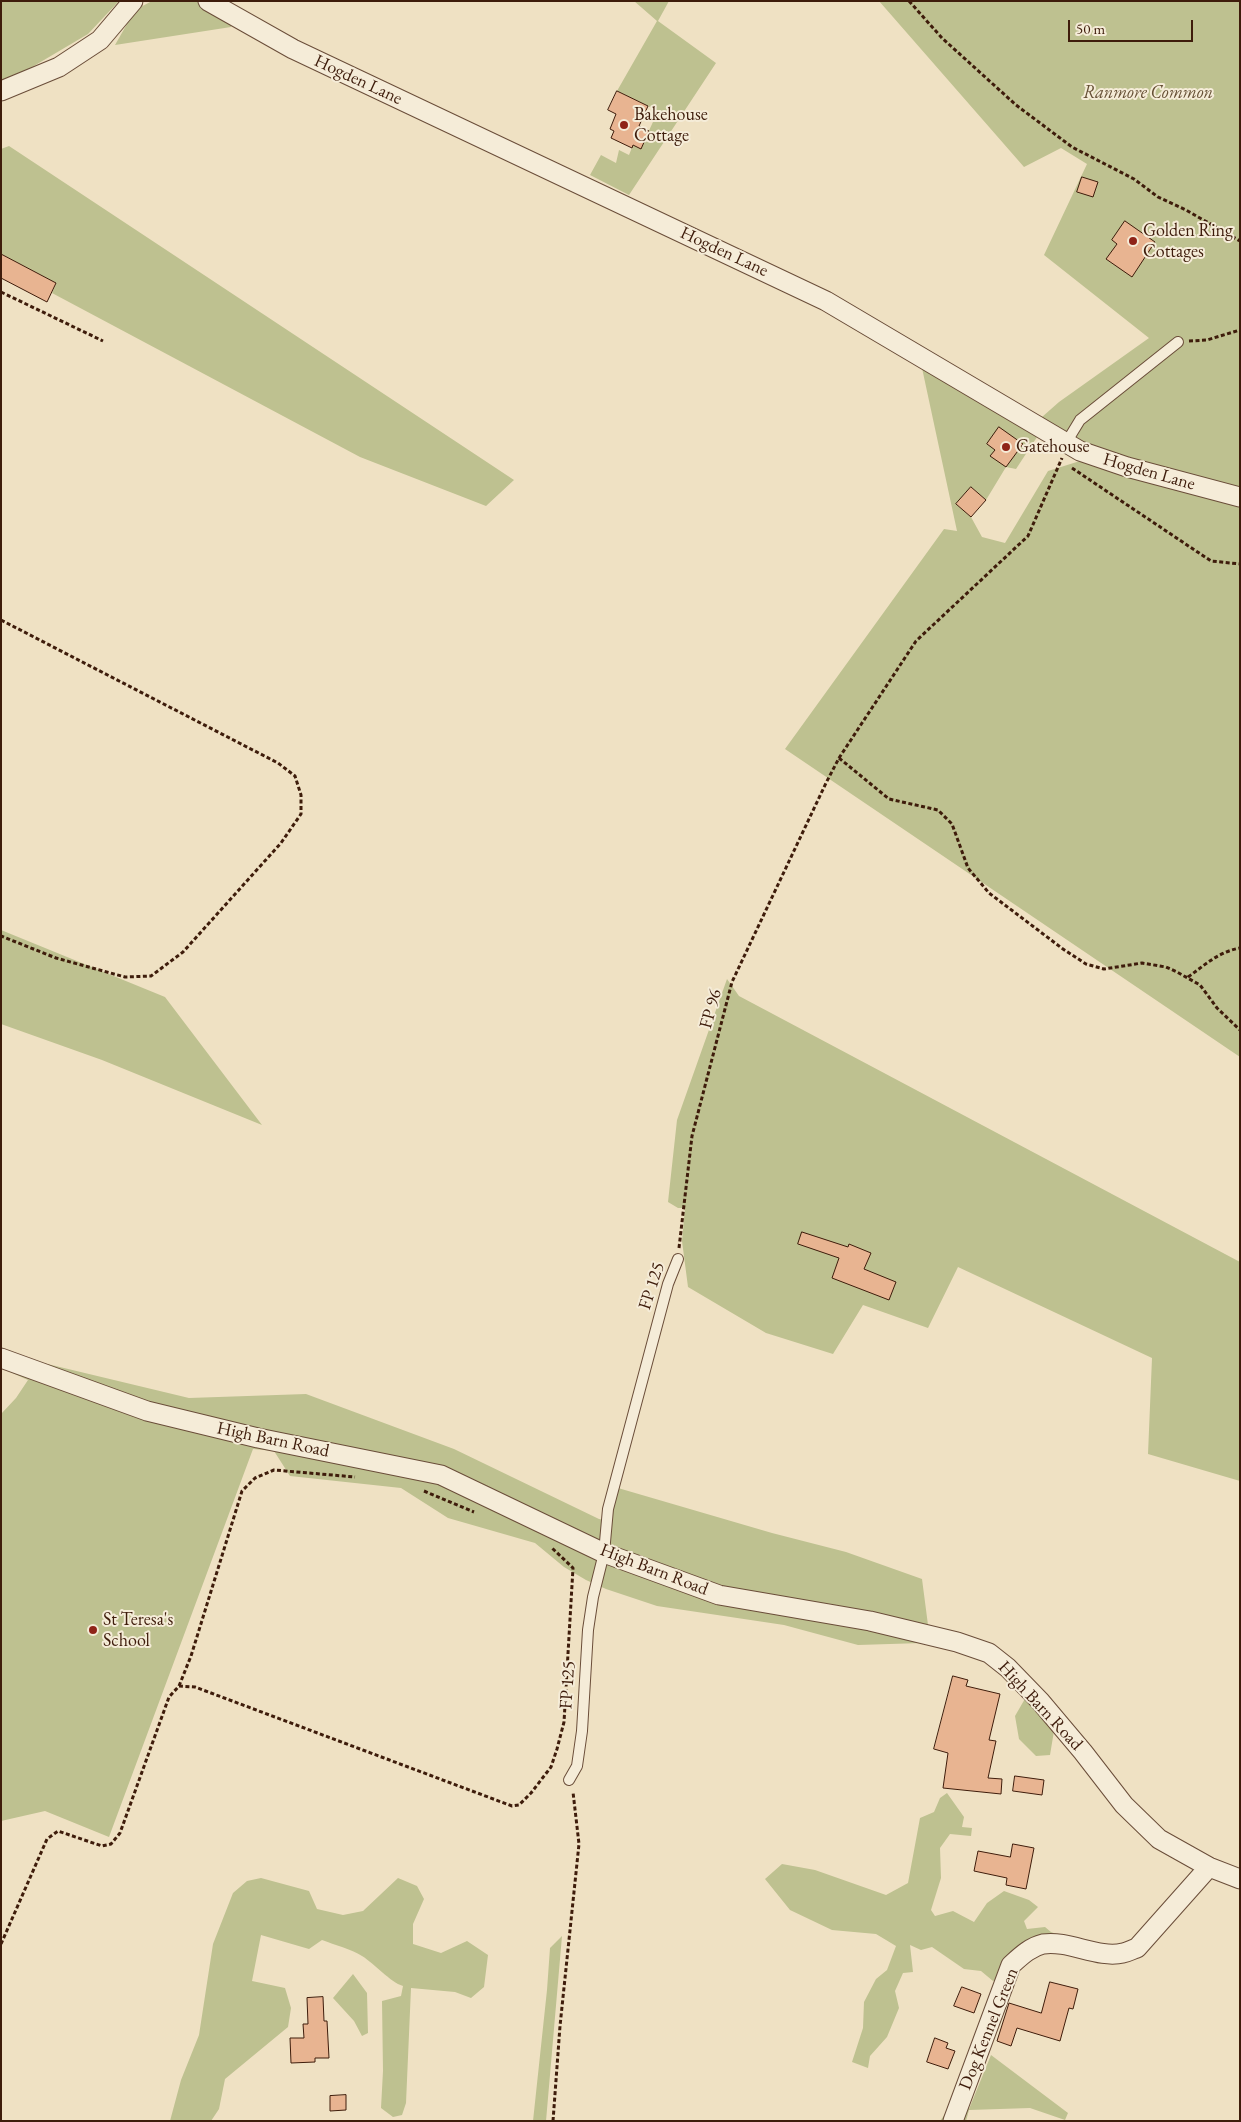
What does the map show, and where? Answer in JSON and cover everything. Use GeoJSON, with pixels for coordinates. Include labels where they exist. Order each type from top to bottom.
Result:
{"type":"FeatureCollection","features":[{"type":"Feature","properties":{"kind":"street"},"geometry":{"type":"LineString","coordinates":[[1,91],[59,67],[100,40],[133,1]]}},
{"type":"Feature","properties":{"kind":"street","name":"Hogden Lane"},"geometry":{"type":"LineString","coordinates":[[208,1],[293,49],[826,300],[1063,452],[1080,450],[1127,467],[1240,497]]}},
{"type":"Feature","properties":{"kind":"street","name":"High Barn Road"},"geometry":{"type":"LineString","coordinates":[[1,1358],[147,1411],[258,1438],[441,1475],[604,1553],[719,1595],[870,1621],[957,1642],[989,1653],[1008,1668],[1040,1701],[1124,1805],[1159,1840],[1209,1867],[1240,1879]]}},
{"type":"Feature","properties":{"kind":"street","name":"Dog Kennel Green"},"geometry":{"type":"LineString","coordinates":[[953,2121],[1011,1966],[1026,1952],[1042,1944],[1061,1944],[1122,1954],[1137,1948],[1209,1867]]}},
{"type":"Feature","properties":{"kind":"lane"},"geometry":{"type":"LineString","coordinates":[[1063,452],[1080,420],[1178,342]]}},
{"type":"Feature","properties":{"kind":"lane","name":"FP 125"},"geometry":{"type":"LineString","coordinates":[[569,1780],[577,1766],[582,1731],[588,1630],[593,1597],[604,1553],[608,1509],[668,1284],[678,1259]]}},
{"type":"Feature","properties":{"kind":"path"},"geometry":{"type":"LineString","coordinates":[[909,1],[942,38],[1016,105],[1072,147],[1134,178],[1158,197],[1186,210],[1240,241]]}},
{"type":"Feature","properties":{"kind":"path"},"geometry":{"type":"LineString","coordinates":[[1,292],[103,341]]}},
{"type":"Feature","properties":{"kind":"path"},"geometry":{"type":"LineString","coordinates":[[1178,342],[1207,340],[1240,330]]}},
{"type":"Feature","properties":{"kind":"path"},"geometry":{"type":"LineString","coordinates":[[1063,452],[1211,561],[1240,564]]}},
{"type":"Feature","properties":{"kind":"path","name":"FP 96"},"geometry":{"type":"LineString","coordinates":[[678,1259],[692,1136],[732,982],[826,783],[839,758],[916,641],[1028,536],[1063,452]]}},
{"type":"Feature","properties":{"kind":"path"},"geometry":{"type":"LineString","coordinates":[[1,620],[278,763],[295,776],[301,795],[301,814],[281,843],[183,952],[151,976],[125,977],[117,975],[56,958],[1,936]]}},
{"type":"Feature","properties":{"kind":"path"},"geometry":{"type":"LineString","coordinates":[[839,758],[889,799],[938,810],[952,824],[968,868],[989,893],[1063,949],[1086,964],[1104,969],[1142,963],[1166,967],[1200,985],[1217,1008],[1240,1030]]}},
{"type":"Feature","properties":{"kind":"path"},"geometry":{"type":"LineString","coordinates":[[1188,978],[1210,960],[1229,950],[1240,948]]}},
{"type":"Feature","properties":{"kind":"path"},"geometry":{"type":"LineString","coordinates":[[1,1944],[47,1839],[58,1831],[102,1846],[110,1844],[120,1833],[169,1697],[179,1686],[191,1656],[242,1491],[255,1478],[274,1470],[363,1478]]}},
{"type":"Feature","properties":{"kind":"path"},"geometry":{"type":"LineString","coordinates":[[420,1489],[482,1516]]}},
{"type":"Feature","properties":{"kind":"path"},"geometry":{"type":"LineString","coordinates":[[179,1686],[195,1688],[512,1806],[519,1805],[532,1793],[551,1767],[564,1722],[573,1568],[549,1546]]}},
{"type":"Feature","properties":{"kind":"path"},"geometry":{"type":"LineString","coordinates":[[553,2121],[560,2026],[579,1844],[576,1799],[569,1780]]}},
{"type":"Feature","properties":{"kind":"green space"},"geometry":{"type":"Polygon","coordinates":[[[1,1],[119,1],[88,34],[22,73],[1,80],[1,1]]]}},
{"type":"Feature","properties":{"kind":"green space"},"geometry":{"type":"Polygon","coordinates":[[[152,1],[200,1],[234,19],[231,27],[115,45],[135,10],[152,1]]]}},
{"type":"Feature","properties":{"kind":"green space"},"geometry":{"type":"Polygon","coordinates":[[[634,1],[669,1],[658,21],[716,63],[629,195],[590,175],[601,155],[616,163],[619,150],[629,155],[633,145],[641,148],[658,111],[617,91],[657,21],[634,1]]]}},
{"type":"Feature","properties":{"kind":"green space","name":"Ranmore Common"},"geometry":{"type":"Polygon","coordinates":[[[879,1],[1240,1],[1240,1057],[785,749],[944,529],[957,531],[922,368],[1039,434],[1016,469],[1006,467],[986,500],[971,487],[956,504],[971,517],[982,537],[1005,543],[1048,471],[1080,461],[1042,417],[1059,402],[1149,338],[1044,255],[1087,164],[1061,148],[1024,167],[879,1]]]}},
{"type":"Feature","properties":{"kind":"green space"},"geometry":{"type":"Polygon","coordinates":[[[9,146],[514,480],[486,506],[360,457],[52,293],[56,283],[1,254],[1,149],[9,146]]]}},
{"type":"Feature","properties":{"kind":"green space"},"geometry":{"type":"Polygon","coordinates":[[[1,930],[165,997],[262,1125],[102,1060],[1,1024],[1,930]]]}},
{"type":"Feature","properties":{"kind":"green space"},"geometry":{"type":"Polygon","coordinates":[[[727,979],[739,996],[1240,1262],[1240,1481],[1148,1454],[1152,1358],[958,1267],[928,1328],[863,1305],[833,1354],[766,1333],[688,1287],[682,1241],[685,1208],[678,1208],[668,1202],[677,1120],[727,979]]]}},
{"type":"Feature","properties":{"kind":"green space"},"geometry":{"type":"Polygon","coordinates":[[[14,1356],[189,1398],[306,1394],[454,1449],[599,1519],[611,1521],[618,1488],[772,1533],[846,1552],[922,1579],[928,1625],[922,1643],[858,1645],[784,1625],[657,1606],[606,1589],[586,1580],[564,1567],[535,1543],[448,1518],[401,1488],[290,1476],[274,1451],[253,1449],[109,1837],[45,1811],[1,1821],[1,1414],[16,1398],[28,1380],[10,1372],[14,1356]]]}},
{"type":"Feature","properties":{"kind":"green space"},"geometry":{"type":"Polygon","coordinates":[[[1026,1697],[1054,1731],[1050,1755],[1036,1756],[1019,1739],[1015,1716],[1026,1697]]]}},
{"type":"Feature","properties":{"kind":"green space"},"geometry":{"type":"Polygon","coordinates":[[[947,1793],[964,1817],[962,1827],[972,1828],[971,1836],[950,1834],[940,1848],[941,1878],[931,1910],[935,1916],[953,1911],[974,1922],[987,1903],[1004,1891],[1029,1900],[1038,1907],[1024,1921],[1027,1929],[1045,1927],[1059,1935],[1002,1978],[993,1981],[981,1971],[964,1969],[932,1947],[921,1950],[910,1945],[913,1972],[903,1973],[895,1991],[899,2008],[887,2037],[870,2056],[868,2068],[852,2062],[863,2028],[864,2002],[876,1979],[887,1970],[896,1946],[876,1934],[832,1930],[790,1910],[765,1879],[782,1864],[815,1870],[886,1895],[908,1883],[920,1818],[934,1812],[940,1798],[947,1793]]]}},
{"type":"Feature","properties":{"kind":"green space"},"geometry":{"type":"Polygon","coordinates":[[[261,1878],[309,1891],[317,1909],[343,1915],[363,1911],[398,1878],[417,1886],[424,1899],[413,1924],[413,1944],[441,1953],[467,1941],[488,1955],[484,1987],[471,1998],[455,1992],[411,1988],[406,2103],[402,2115],[393,2117],[381,2108],[383,2071],[382,2001],[401,1996],[403,1986],[393,1981],[362,1956],[343,1947],[322,1940],[309,1949],[261,1935],[252,1981],[285,1988],[291,2008],[288,2027],[225,2079],[219,2109],[211,2121],[170,2121],[181,2080],[199,2035],[213,1944],[233,1893],[247,1881],[261,1878]]]}},
{"type":"Feature","properties":{"kind":"green space"},"geometry":{"type":"Polygon","coordinates":[[[562,1936],[546,2121],[533,2121],[550,1948],[562,1936]]]}},
{"type":"Feature","properties":{"kind":"green space"},"geometry":{"type":"Polygon","coordinates":[[[353,1974],[367,1993],[368,2033],[362,2036],[354,2021],[333,1998],[353,1974]]]}},
{"type":"Feature","properties":{"kind":"green space"},"geometry":{"type":"Polygon","coordinates":[[[991,2055],[1068,2113],[1065,2120],[1030,2108],[969,2110],[966,2121],[940,2121],[951,2106],[969,2109],[991,2055]]]}},
{"type":"Feature","properties":{"kind":"building","name":"Bakehouse Cottage"},"geometry":{"type":"Polygon","coordinates":[[[617,91],[648,106],[639,126],[649,131],[641,149],[633,145],[632,148],[611,138],[614,131],[610,129],[616,114],[608,110],[617,91]]]}},
{"type":"Feature","properties":{"kind":"building"},"geometry":{"type":"Polygon","coordinates":[[[1082,177],[1098,182],[1093,197],[1077,192],[1082,177]]]}},
{"type":"Feature","properties":{"kind":"building"},"geometry":{"type":"Polygon","coordinates":[[[1125,221],[1155,242],[1132,277],[1106,259],[1117,244],[1112,240],[1125,221]]]}},
{"type":"Feature","properties":{"kind":"building"},"geometry":{"type":"Polygon","coordinates":[[[1,254],[56,283],[47,302],[1,278],[1,254]]]}},
{"type":"Feature","properties":{"kind":"building","name":"Gatehouse"},"geometry":{"type":"Polygon","coordinates":[[[999,427],[1023,444],[1006,467],[990,456],[995,450],[987,444],[999,427]]]}},
{"type":"Feature","properties":{"kind":"building"},"geometry":{"type":"Polygon","coordinates":[[[971,487],[986,500],[971,517],[956,504],[971,487]]]}},
{"type":"Feature","properties":{"kind":"building"},"geometry":{"type":"Polygon","coordinates":[[[802,1232],[848,1247],[849,1244],[871,1253],[864,1269],[896,1282],[889,1300],[832,1278],[839,1258],[798,1244],[802,1232]]]}},
{"type":"Feature","properties":{"kind":"building"},"geometry":{"type":"Polygon","coordinates":[[[953,1676],[968,1680],[966,1686],[1000,1694],[989,1740],[996,1741],[988,1778],[1002,1779],[1001,1794],[943,1788],[948,1753],[934,1749],[953,1676]]]}},
{"type":"Feature","properties":{"kind":"building"},"geometry":{"type":"Polygon","coordinates":[[[1015,1776],[1044,1780],[1042,1795],[1013,1791],[1015,1776]]]}},
{"type":"Feature","properties":{"kind":"building"},"geometry":{"type":"Polygon","coordinates":[[[1013,1844],[1034,1848],[1026,1889],[1006,1885],[1007,1878],[974,1871],[978,1851],[1010,1857],[1013,1844]]]}},
{"type":"Feature","properties":{"kind":"building"},"geometry":{"type":"Polygon","coordinates":[[[1050,1982],[1078,1989],[1073,2009],[1069,2008],[1060,2041],[1017,2028],[1011,2046],[997,2041],[1009,2003],[1041,2013],[1050,1982]]]}},
{"type":"Feature","properties":{"kind":"building"},"geometry":{"type":"Polygon","coordinates":[[[962,1987],[981,1994],[974,2013],[954,2006],[962,1987]]]}},
{"type":"Feature","properties":{"kind":"building"},"geometry":{"type":"Polygon","coordinates":[[[323,1997],[324,2021],[327,2021],[329,2058],[315,2058],[315,2062],[291,2063],[290,2038],[304,2038],[303,2024],[308,2024],[307,1998],[323,1997]]]}},
{"type":"Feature","properties":{"kind":"building"},"geometry":{"type":"Polygon","coordinates":[[[935,2038],[948,2043],[946,2048],[955,2051],[948,2069],[927,2062],[935,2038]]]}},
{"type":"Feature","properties":{"kind":"building"},"geometry":{"type":"Polygon","coordinates":[[[346,2095],[346,2110],[330,2111],[330,2096],[346,2095]]]}},
{"type":"Feature","properties":{"kind":"place","name":"Bakehouse Cottage"},"geometry":{"type":"Point","coordinates":[624,125]}},
{"type":"Feature","properties":{"kind":"place","name":"Golden Ring Cottages"},"geometry":{"type":"Point","coordinates":[1133,241]}},
{"type":"Feature","properties":{"kind":"place","name":"Gatehouse"},"geometry":{"type":"Point","coordinates":[1006,447]}},
{"type":"Feature","properties":{"kind":"place","name":"St Teresa's School"},"geometry":{"type":"Point","coordinates":[93,1630]}}]}
